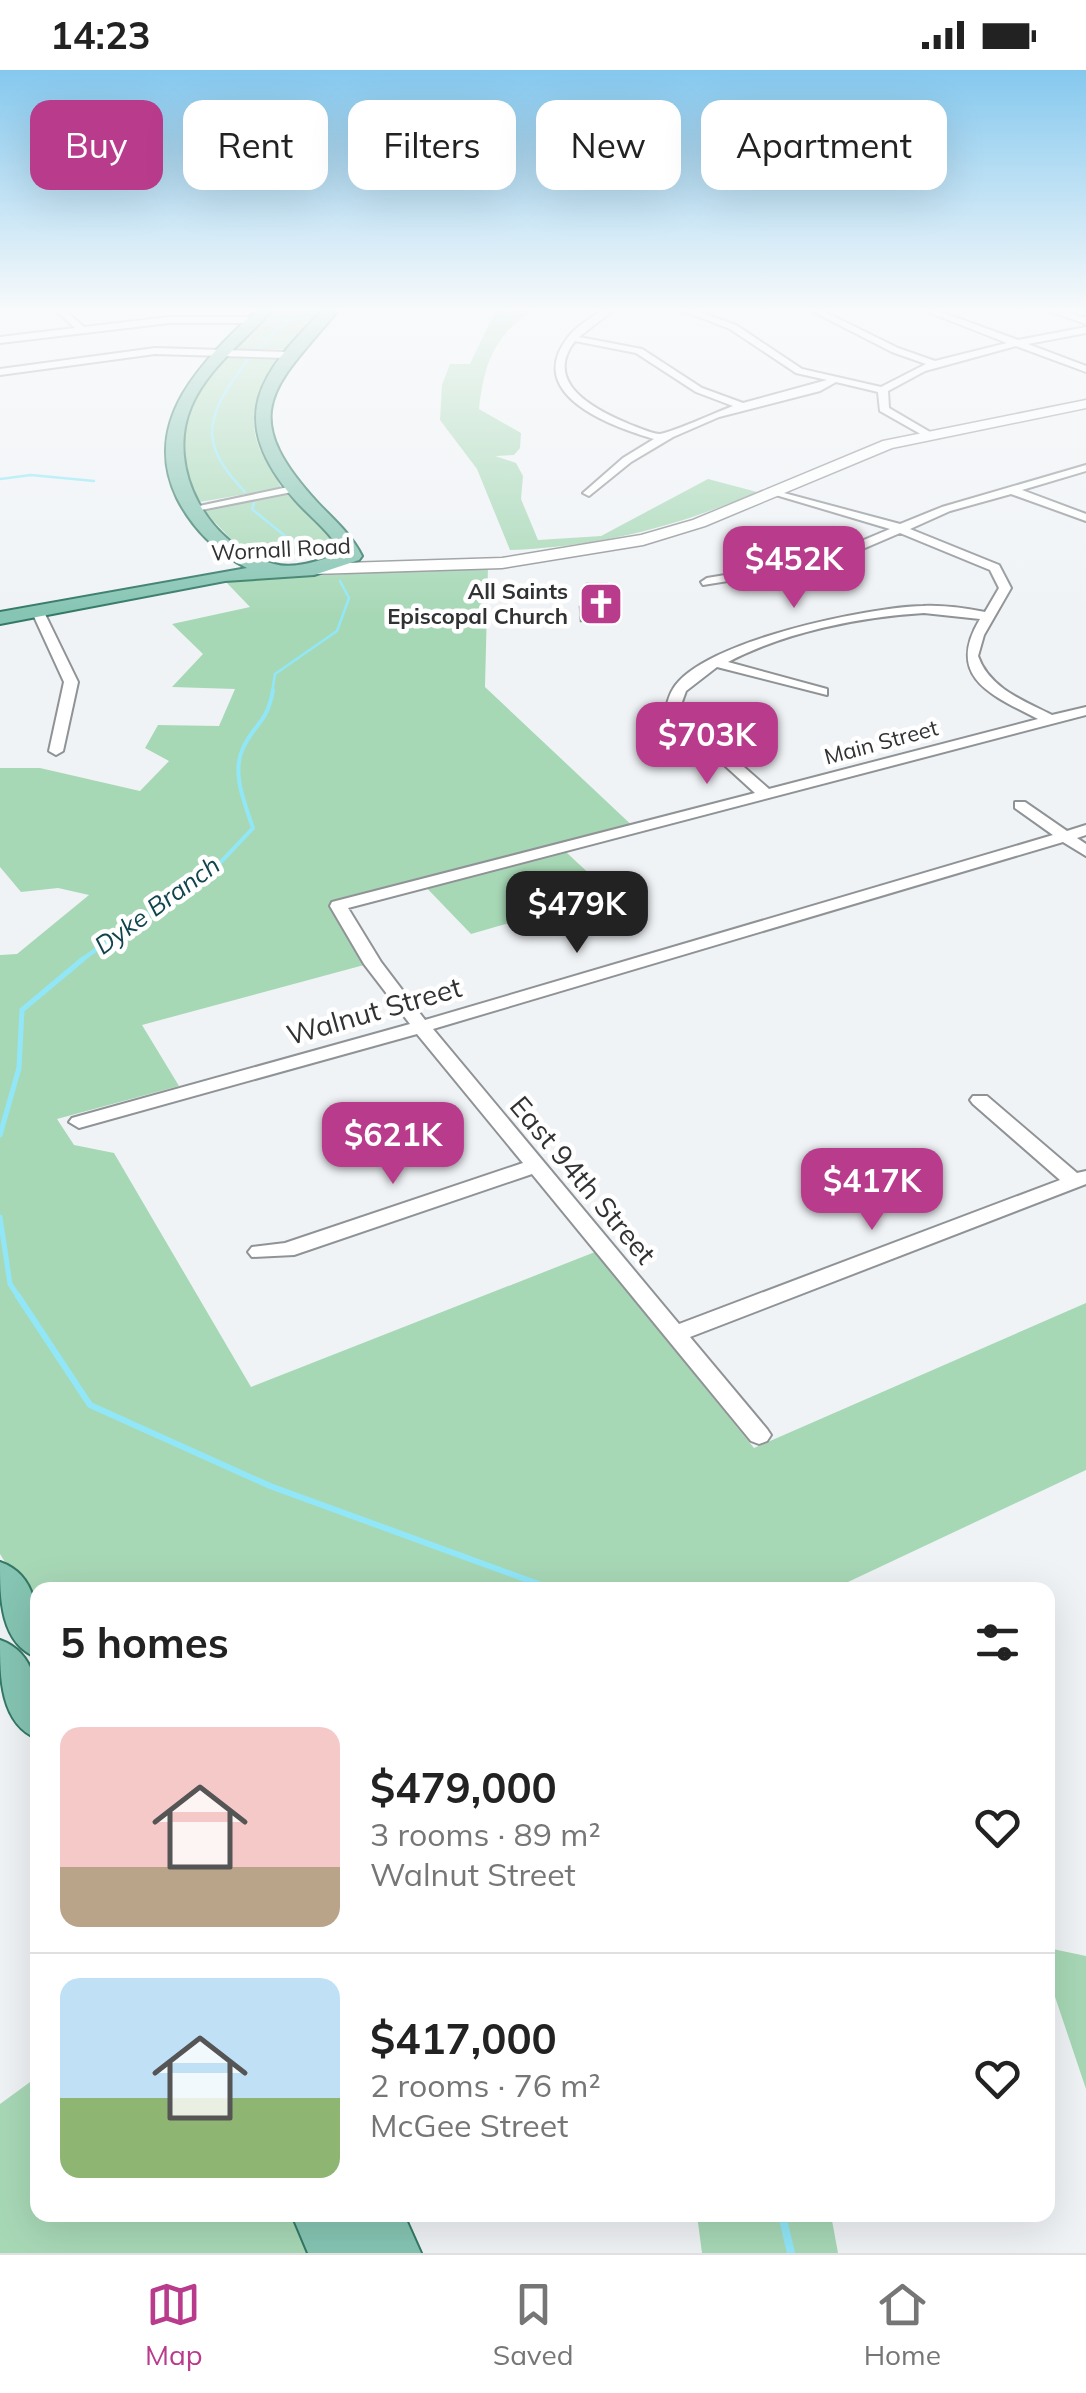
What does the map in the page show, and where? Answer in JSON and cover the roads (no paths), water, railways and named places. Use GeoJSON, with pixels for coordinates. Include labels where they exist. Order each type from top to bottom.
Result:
{"type":"FeatureCollection","features":[{"type":"Feature","properties":{"kind":"main road"},"geometry":{"type":"LineString","coordinates":[[181,410],[175,430],[176,470],[191,509],[250,563],[273,571]]}},
{"type":"Feature","properties":{"kind":"main road"},"geometry":{"type":"LineString","coordinates":[[261,410],[261,436],[272,462],[293,490],[345,541],[352,556],[314,569]]}},
{"type":"Feature","properties":{"kind":"main road","name":"Wornall Road"},"geometry":{"type":"LineString","coordinates":[[0,618],[204,578],[273,571],[502,563],[666,534],[857,454],[926,434],[1055,410]]}},
{"type":"Feature","properties":{"kind":"main road"},"geometry":{"type":"LineString","coordinates":[[203,568],[226,554],[224,543]]}},
{"type":"Feature","properties":{"kind":"main road","name":"Wornall Road"},"geometry":{"type":"LineString","coordinates":[[0,607],[203,568],[250,563],[352,556],[568,552]]}},
{"type":"Feature","properties":{"kind":"main road"},"geometry":{"type":"LineString","coordinates":[[0,1579],[30,1627]]}},
{"type":"Feature","properties":{"kind":"main road"},"geometry":{"type":"LineString","coordinates":[[0,1658],[30,1707]]}},
{"type":"Feature","properties":{"kind":"main road"},"geometry":{"type":"LineString","coordinates":[[323,2222],[336,2253]]}},
{"type":"Feature","properties":{"kind":"main road"},"geometry":{"type":"LineString","coordinates":[[378,2222],[393,2253]]}},
{"type":"Feature","properties":{"kind":"street"},"geometry":{"type":"LineString","coordinates":[[591,410],[662,438]]}},
{"type":"Feature","properties":{"kind":"street"},"geometry":{"type":"LineString","coordinates":[[589,493],[619,465],[662,438],[732,410]]}},
{"type":"Feature","properties":{"kind":"street"},"geometry":{"type":"LineString","coordinates":[[884,410],[926,434]]}},
{"type":"Feature","properties":{"kind":"street"},"geometry":{"type":"LineString","coordinates":[[707,582],[818,563],[896,527],[1086,468]]}},
{"type":"Feature","properties":{"kind":"street"},"geometry":{"type":"LineString","coordinates":[[1009,489],[1086,518]]}},
{"type":"Feature","properties":{"kind":"street"},"geometry":{"type":"LineString","coordinates":[[191,509],[293,490]]}},
{"type":"Feature","properties":{"kind":"street"},"geometry":{"type":"LineString","coordinates":[[772,492],[896,527],[995,568],[1005,588],[973,644],[975,666],[996,688],[1050,720]]}},
{"type":"Feature","properties":{"kind":"street"},"geometry":{"type":"LineString","coordinates":[[767,795],[674,715],[672,700],[677,690],[716,663],[776,638],[891,613],[938,609],[990,617]]}},
{"type":"Feature","properties":{"kind":"street"},"geometry":{"type":"LineString","coordinates":[[37,610],[71,682],[56,751]]}},
{"type":"Feature","properties":{"kind":"street"},"geometry":{"type":"LineString","coordinates":[[716,663],[822,692]]}},
{"type":"Feature","properties":{"kind":"street","name":"Main Street"},"geometry":{"type":"LineString","coordinates":[[338,906],[1086,710]]}},
{"type":"Feature","properties":{"kind":"street"},"geometry":{"type":"LineString","coordinates":[[1020,805],[1086,851]]}},
{"type":"Feature","properties":{"kind":"street","name":"Walnut Street"},"geometry":{"type":"LineString","coordinates":[[79,1122],[421,1027],[1086,830]]}},
{"type":"Feature","properties":{"kind":"street","name":"East 94th Street"},"geometry":{"type":"LineString","coordinates":[[338,906],[373,964],[421,1027],[758,1436]]}},
{"type":"Feature","properties":{"kind":"street"},"geometry":{"type":"LineString","coordinates":[[980,1100],[1080,1179]]}},
{"type":"Feature","properties":{"kind":"street"},"geometry":{"type":"LineString","coordinates":[[258,1252],[287,1250],[536,1166]]}},
{"type":"Feature","properties":{"kind":"street"},"geometry":{"type":"LineString","coordinates":[[675,1334],[1080,1179]]}},
{"type":"Feature","properties":{"kind":"waterway","name":"Dyke Branch"},"geometry":{"type":"LineString","coordinates":[[216,410],[212,425],[218,456],[245,492]]}},
{"type":"Feature","properties":{"kind":"waterway"},"geometry":{"type":"LineString","coordinates":[[0,479],[31,475],[94,481]]}},
{"type":"Feature","properties":{"kind":"waterway","name":"Dyke Branch"},"geometry":{"type":"LineString","coordinates":[[254,503],[252,509],[301,549]]}},
{"type":"Feature","properties":{"kind":"waterway","name":"Dyke Branch"},"geometry":{"type":"LineString","coordinates":[[272,693],[275,674],[337,631],[349,598],[340,581]]}},
{"type":"Feature","properties":{"kind":"waterway","name":"Dyke Branch"},"geometry":{"type":"LineString","coordinates":[[80,961],[219,864],[253,828],[238,768],[247,739],[264,716],[273,690]]}},
{"type":"Feature","properties":{"kind":"waterway","name":"Dyke Branch"},"geometry":{"type":"LineString","coordinates":[[0,1135],[19,1068],[22,1010],[83,959]]}},
{"type":"Feature","properties":{"kind":"waterway","name":"Dyke Branch"},"geometry":{"type":"LineString","coordinates":[[0,1217],[10,1284],[18,1296]]}},
{"type":"Feature","properties":{"kind":"waterway","name":"Dyke Branch"},"geometry":{"type":"LineString","coordinates":[[18,1296],[90,1405],[270,1486],[533,1582]]}},
{"type":"Feature","properties":{"kind":"waterway","name":"Dyke Branch"},"geometry":{"type":"LineString","coordinates":[[784,2222],[791,2253]]}},
{"type":"Feature","properties":{"kind":"place","name":"All Saints Episcopal Church"},"geometry":{"type":"Point","coordinates":[601,604]}}]}
